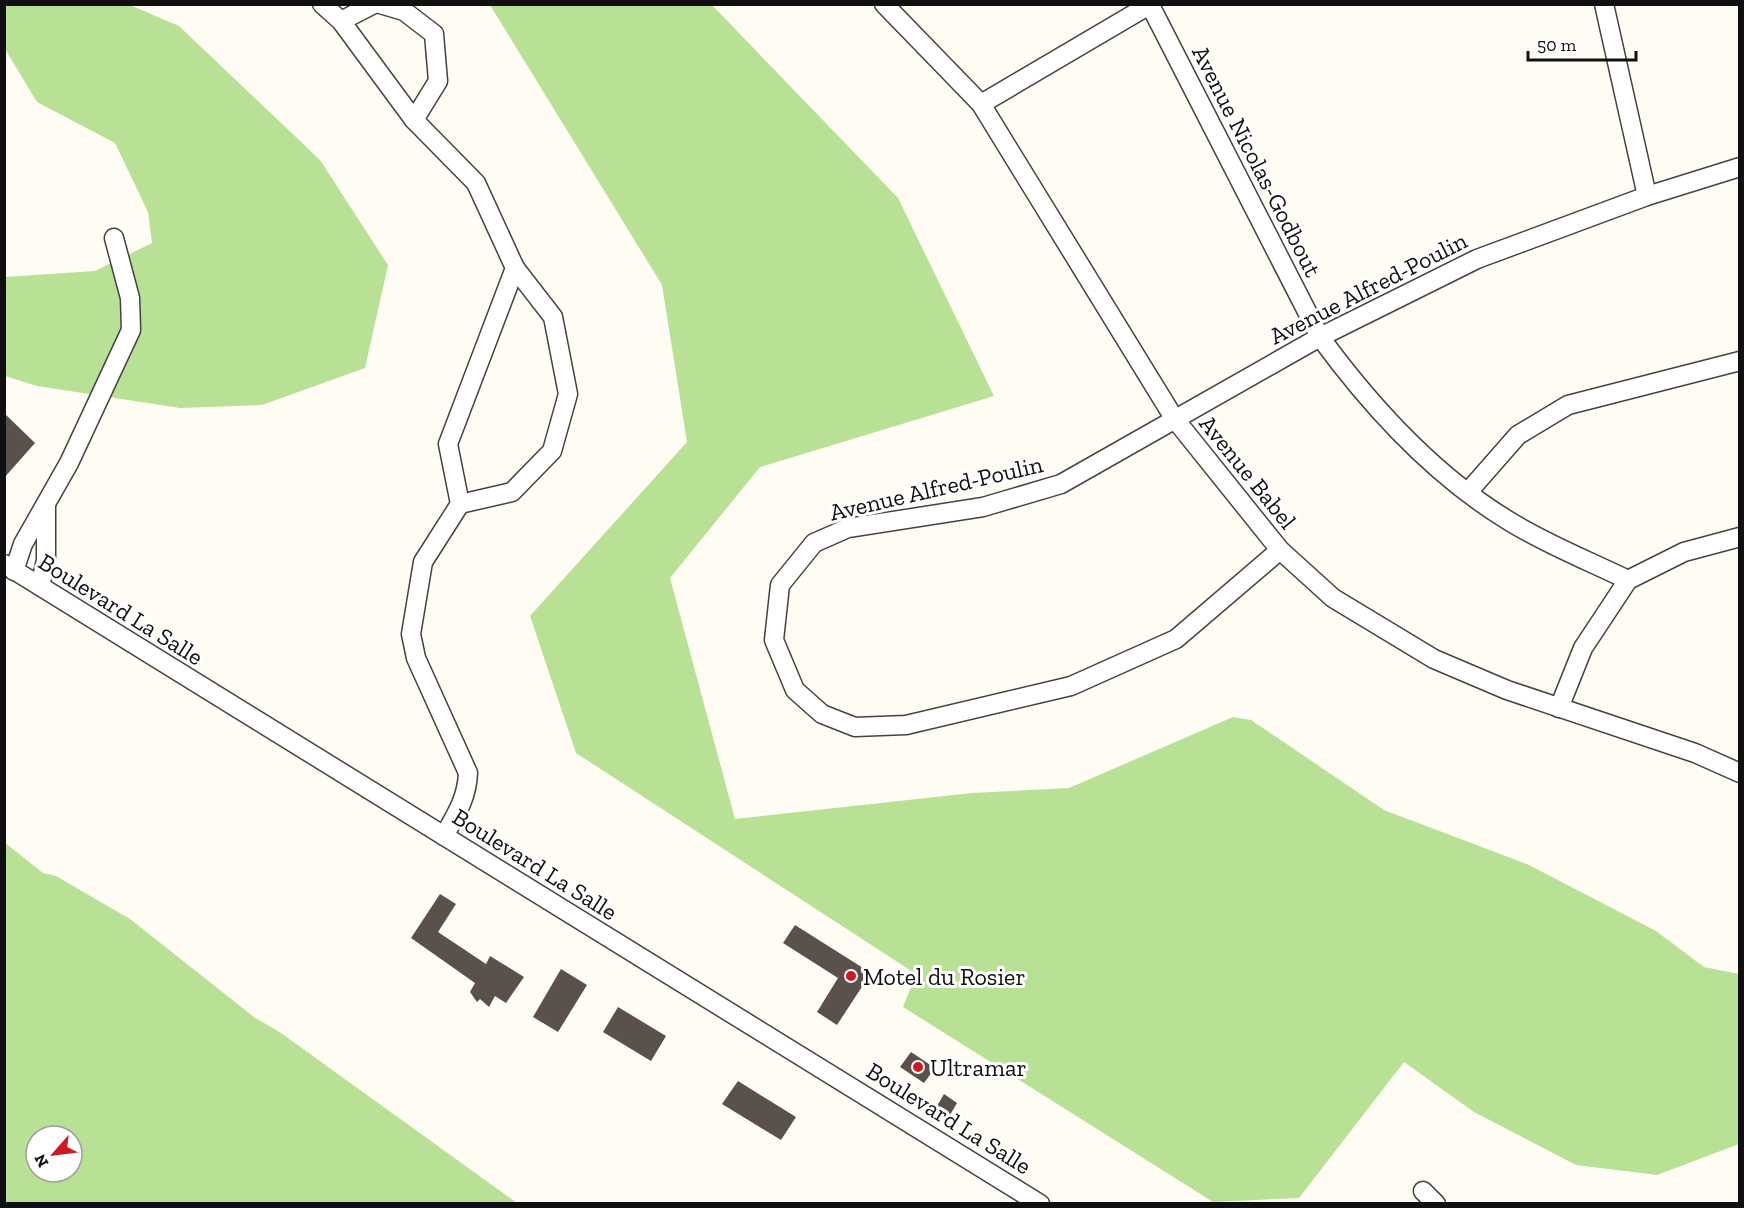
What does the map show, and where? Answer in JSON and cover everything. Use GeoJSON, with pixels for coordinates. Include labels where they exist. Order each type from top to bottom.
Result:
{"type":"FeatureCollection","features":[{"type":"Feature","properties":{"kind":"street"},"geometry":{"type":"LineString","coordinates":[[322,4],[341,21],[414,120],[476,183],[515,268],[553,317],[568,394],[552,451],[512,492],[460,504],[423,561],[411,634],[416,658],[468,773],[467,790],[460,809],[444,836]]}},
{"type":"Feature","properties":{"kind":"street"},"geometry":{"type":"LineString","coordinates":[[341,21],[374,4]]}},
{"type":"Feature","properties":{"kind":"street"},"geometry":{"type":"LineString","coordinates":[[380,4],[404,11],[434,34],[438,81],[414,120]]}},
{"type":"Feature","properties":{"kind":"street","name":"Avenue Babel"},"geometry":{"type":"LineString","coordinates":[[884,4],[981,104],[1174,418],[1280,550],[1333,598],[1434,658],[1507,690],[1695,753],[1740,773]]}},
{"type":"Feature","properties":{"kind":"street"},"geometry":{"type":"LineString","coordinates":[[1604,4],[1647,196]]}},
{"type":"Feature","properties":{"kind":"street"},"geometry":{"type":"LineString","coordinates":[[981,104],[1150,5]]}},
{"type":"Feature","properties":{"kind":"street","name":"Avenue Nicolas-Godbout"},"geometry":{"type":"LineString","coordinates":[[1150,5],[1320,337],[1343,368],[1407,443],[1468,492],[1509,522],[1628,580]]}},
{"type":"Feature","properties":{"kind":"street","name":"Avenue Alfred-Poulin"},"geometry":{"type":"LineString","coordinates":[[1280,550],[1176,639],[1071,686],[906,725],[855,727],[822,714],[795,690],[774,640],[780,585],[814,543],[848,528],[983,507],[1061,484],[1320,337],[1477,259],[1647,196],[1740,167]]}},
{"type":"Feature","properties":{"kind":"street"},"geometry":{"type":"LineString","coordinates":[[9,568],[69,463],[131,330],[130,298],[114,238]]}},
{"type":"Feature","properties":{"kind":"street"},"geometry":{"type":"LineString","coordinates":[[460,504],[448,444],[515,268]]}},
{"type":"Feature","properties":{"kind":"street"},"geometry":{"type":"LineString","coordinates":[[1468,492],[1518,435],[1568,405],[1740,361]]}},
{"type":"Feature","properties":{"kind":"street"},"geometry":{"type":"LineString","coordinates":[[40,586],[46,560],[46,503]]}},
{"type":"Feature","properties":{"kind":"street"},"geometry":{"type":"LineString","coordinates":[[1559,708],[1582,648],[1628,580],[1684,552],[1740,537]]}},
{"type":"Feature","properties":{"kind":"street","name":"Boulevard La Salle"},"geometry":{"type":"LineString","coordinates":[[9,568],[1040,1203]]}},
{"type":"Feature","properties":{"kind":"green space"},"geometry":{"type":"Polygon","coordinates":[[[5,5],[130,5],[179,26],[320,160],[388,265],[365,368],[262,405],[180,408],[37,386],[5,376],[5,277],[95,271],[152,243],[148,212],[115,143],[37,102],[5,49],[5,5]]]}},
{"type":"Feature","properties":{"kind":"green space"},"geometry":{"type":"Polygon","coordinates":[[[490,5],[712,5],[898,198],[994,396],[760,467],[670,578],[735,819],[972,793],[1069,788],[1233,717],[1251,720],[1384,810],[1529,865],[1656,931],[1704,967],[1739,974],[1739,1144],[1657,1175],[1576,1165],[1474,1112],[1404,1062],[1299,1198],[1213,1202],[903,1007],[916,974],[576,753],[530,616],[687,442],[662,285],[490,5]]]}},
{"type":"Feature","properties":{"kind":"green space"},"geometry":{"type":"Polygon","coordinates":[[[4,842],[43,873],[56,876],[130,919],[254,1017],[281,1033],[517,1203],[5,1203],[4,842]]]}},
{"type":"Feature","properties":{"kind":"building"},"geometry":{"type":"Polygon","coordinates":[[[4,413],[35,443],[4,478],[4,413]]]}},
{"type":"Feature","properties":{"kind":"building"},"geometry":{"type":"Polygon","coordinates":[[[440,894],[456,904],[438,932],[486,964],[490,956],[524,977],[506,1003],[495,996],[489,1007],[480,999],[477,1002],[470,992],[475,983],[411,938],[440,894]]]}},
{"type":"Feature","properties":{"kind":"building","name":"Motel du Rosier"},"geometry":{"type":"Polygon","coordinates":[[[795,925],[871,973],[837,1025],[817,1012],[838,978],[783,943],[795,925]]]}},
{"type":"Feature","properties":{"kind":"building"},"geometry":{"type":"Polygon","coordinates":[[[561,969],[587,985],[558,1032],[533,1017],[561,969]]]}},
{"type":"Feature","properties":{"kind":"building"},"geometry":{"type":"Polygon","coordinates":[[[618,1007],[666,1036],[651,1061],[603,1032],[618,1007]]]}},
{"type":"Feature","properties":{"kind":"building","name":"Ultramar"},"geometry":{"type":"Polygon","coordinates":[[[911,1052],[935,1068],[924,1083],[900,1067],[911,1052]]]}},
{"type":"Feature","properties":{"kind":"building"},"geometry":{"type":"Polygon","coordinates":[[[738,1081],[796,1117],[781,1140],[722,1104],[738,1081]]]}},
{"type":"Feature","properties":{"kind":"building"},"geometry":{"type":"Polygon","coordinates":[[[944,1094],[957,1103],[950,1115],[937,1106],[944,1094]]]}},
{"type":"Feature","properties":{"kind":"place","name":"Motel du Rosier"},"geometry":{"type":"Point","coordinates":[851,976]}},
{"type":"Feature","properties":{"kind":"place","name":"Ultramar"},"geometry":{"type":"Point","coordinates":[918,1067]}}]}
